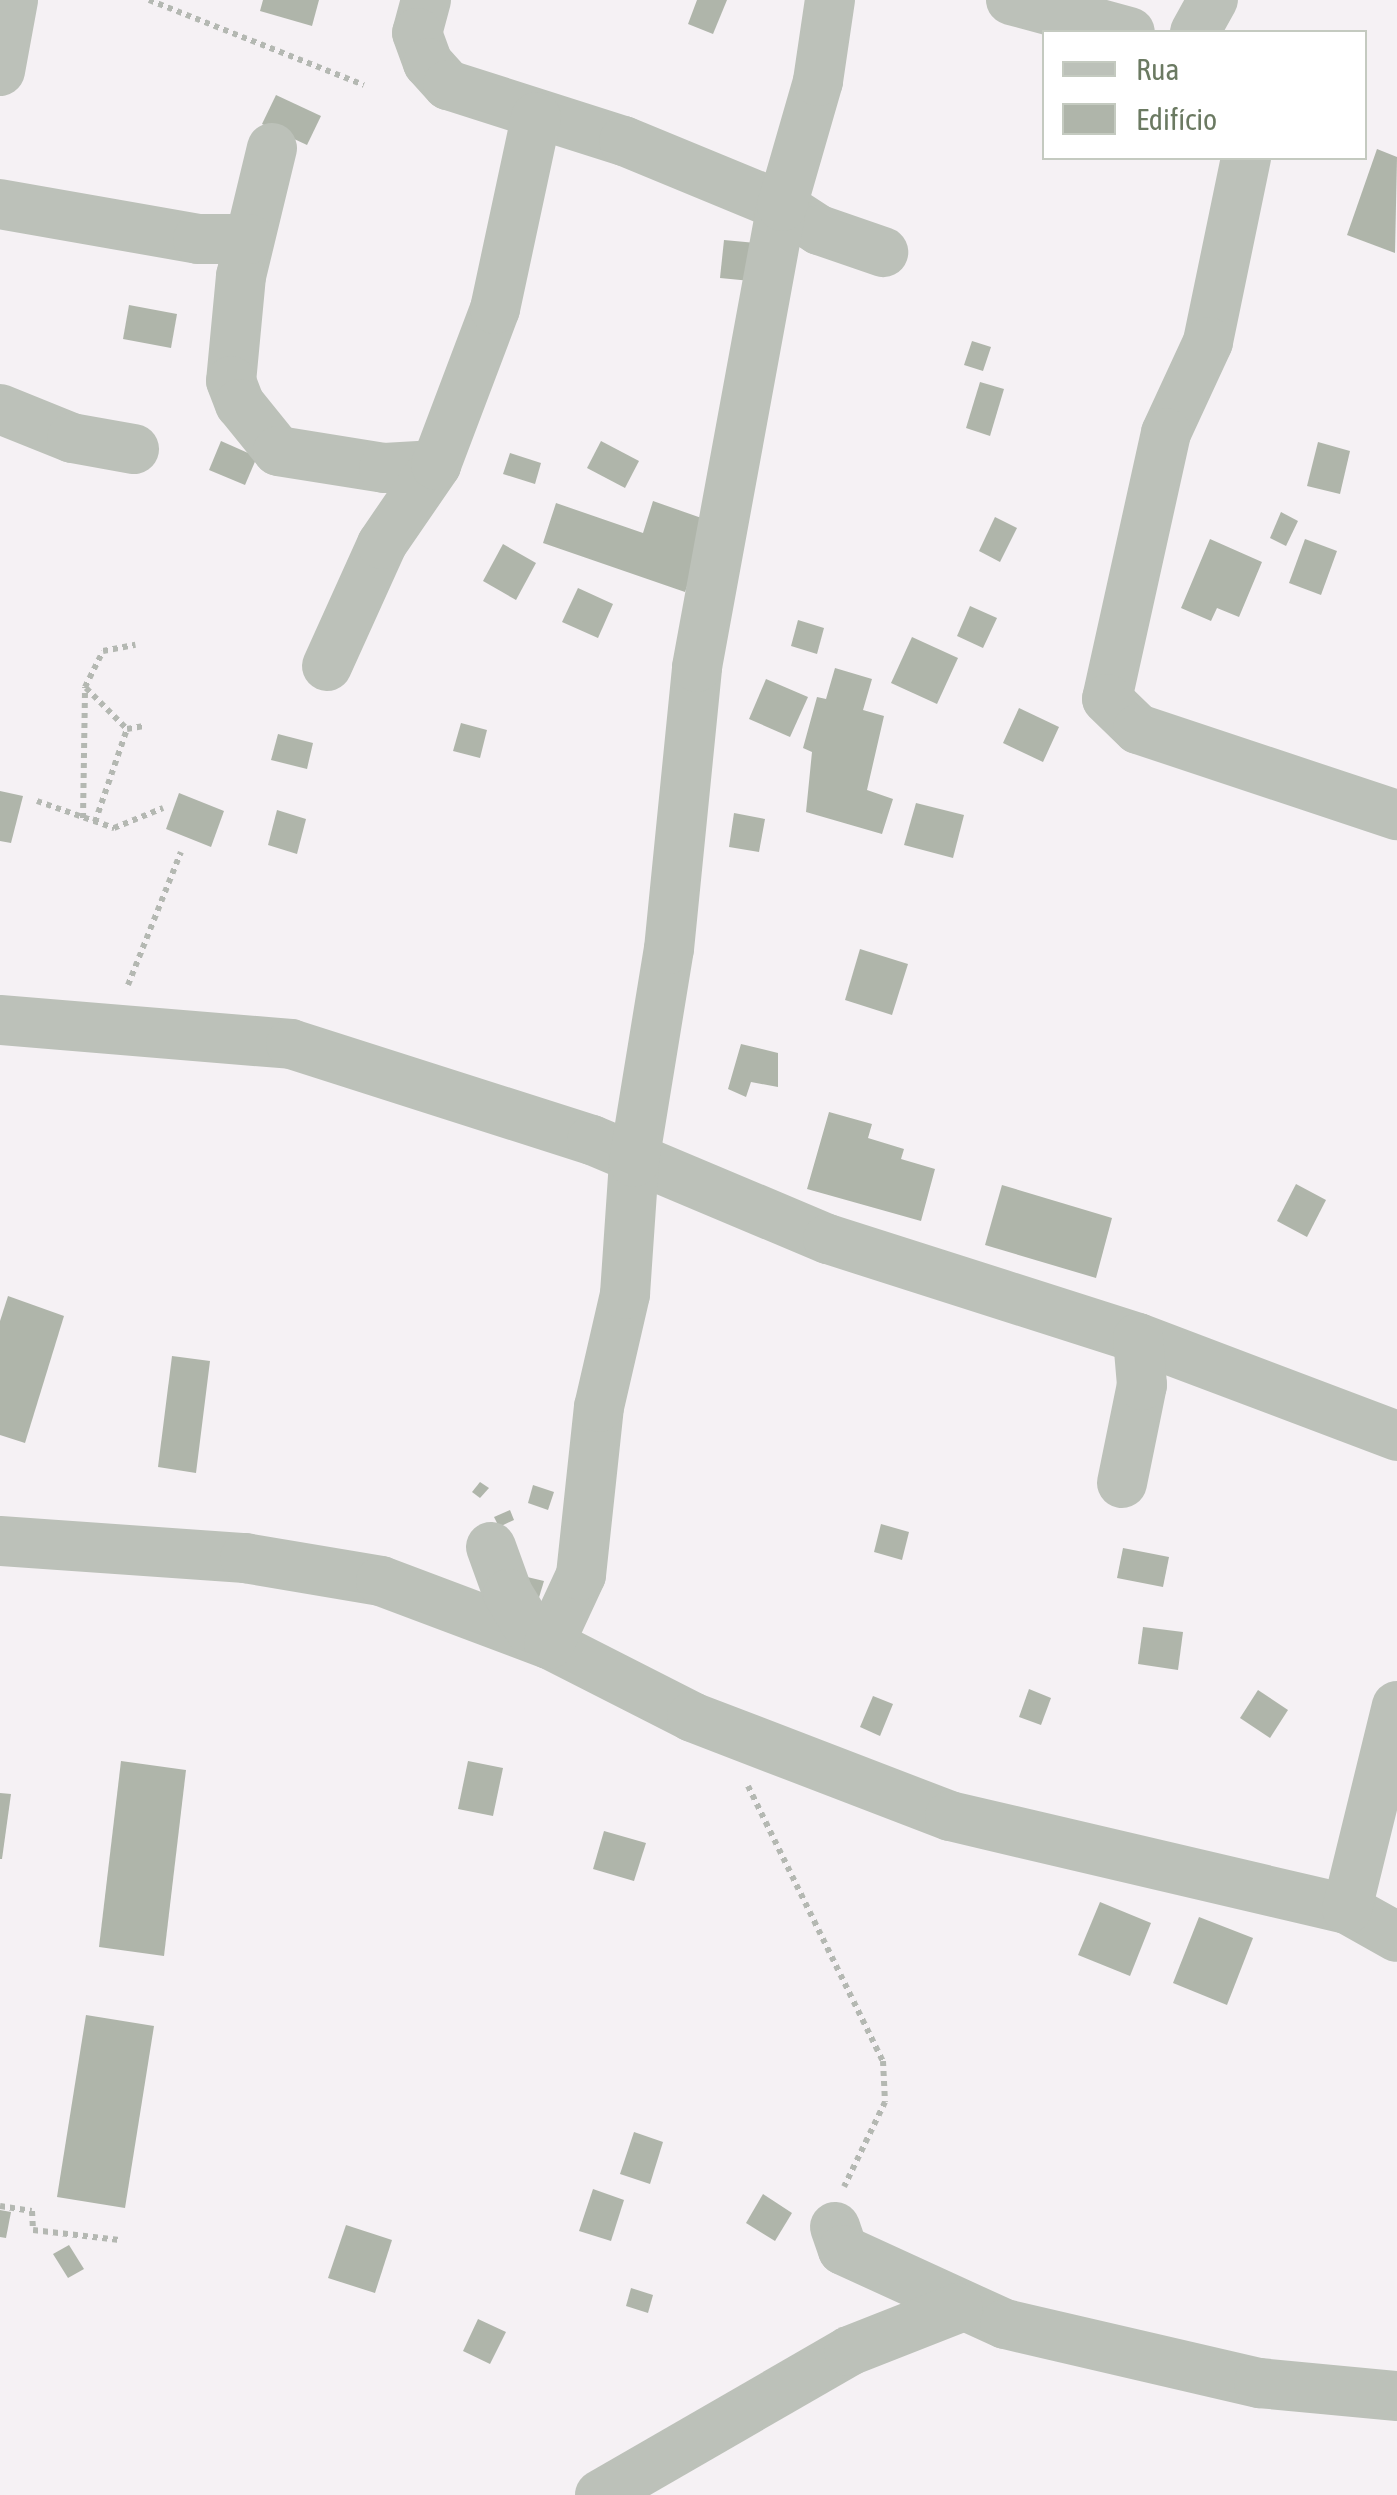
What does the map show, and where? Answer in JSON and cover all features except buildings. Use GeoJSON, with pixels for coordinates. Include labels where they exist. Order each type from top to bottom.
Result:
{"type":"FeatureCollection","features":[{"type":"Feature","properties":{"kind":"street"},"geometry":{"type":"LineString","coordinates":[[0,71],[13,0]]}},
{"type":"Feature","properties":{"kind":"street"},"geometry":{"type":"LineString","coordinates":[[426,0],[417,33],[428,62],[448,86],[624,141],[782,206],[818,230],[883,252]]}},
{"type":"Feature","properties":{"kind":"street"},"geometry":{"type":"LineString","coordinates":[[1011,0],[1123,30]]}},
{"type":"Feature","properties":{"kind":"street"},"geometry":{"type":"LineString","coordinates":[[1196,30],[1213,0]]}},
{"type":"Feature","properties":{"kind":"street"},"geometry":{"type":"LineString","coordinates":[[542,1640],[581,1576],[599,1407],[624,1294],[613,1151],[646,1097],[669,949],[697,667],[782,206],[805,134],[832,2]]}},
{"type":"Feature","properties":{"kind":"street"},"geometry":{"type":"LineString","coordinates":[[327,666],[382,544],[436,465],[495,309],[536,116]]}},
{"type":"Feature","properties":{"kind":"street"},"geometry":{"type":"LineString","coordinates":[[272,148],[249,238],[232,381],[255,430],[278,451],[326,461],[436,465]]}},
{"type":"Feature","properties":{"kind":"street"},"geometry":{"type":"LineString","coordinates":[[1246,160],[1208,342],[1166,433],[1107,699],[1138,729],[1397,815]]}},
{"type":"Feature","properties":{"kind":"street"},"geometry":{"type":"LineString","coordinates":[[0,204],[198,239],[249,238]]}},
{"type":"Feature","properties":{"kind":"street"},"geometry":{"type":"LineString","coordinates":[[0,409],[72,438],[134,448]]}},
{"type":"Feature","properties":{"kind":"street"},"geometry":{"type":"LineString","coordinates":[[0,1020],[291,1044],[613,1151],[828,1239],[1138,1338],[1397,1436]]}},
{"type":"Feature","properties":{"kind":"street"},"geometry":{"type":"LineString","coordinates":[[1122,1484],[1142,1385],[1138,1338]]}},
{"type":"Feature","properties":{"kind":"street"},"geometry":{"type":"LineString","coordinates":[[542,1640],[559,1513]]}},
{"type":"Feature","properties":{"kind":"street"},"geometry":{"type":"LineString","coordinates":[[0,1541],[245,1558],[381,1581],[542,1640],[723,1728],[950,1816],[1348,1908],[1397,1937]]}},
{"type":"Feature","properties":{"kind":"street"},"geometry":{"type":"LineString","coordinates":[[500,1550],[508,1594],[542,1640]]}},
{"type":"Feature","properties":{"kind":"street"},"geometry":{"type":"LineString","coordinates":[[1348,1908],[1397,1706]]}},
{"type":"Feature","properties":{"kind":"street"},"geometry":{"type":"LineString","coordinates":[[834,2227],[843,2250],[958,2308],[1260,2383],[1397,2396]]}},
{"type":"Feature","properties":{"kind":"street"},"geometry":{"type":"LineString","coordinates":[[600,2495],[850,2351],[958,2308]]}},
{"type":"Feature","properties":{"kind":"path"},"geometry":{"type":"LineString","coordinates":[[149,0],[316,72],[364,85]]}},
{"type":"Feature","properties":{"kind":"path"},"geometry":{"type":"LineString","coordinates":[[83,818],[85,687],[102,651],[134,645]]}},
{"type":"Feature","properties":{"kind":"path"},"geometry":{"type":"LineString","coordinates":[[85,687],[127,729]]}},
{"type":"Feature","properties":{"kind":"path"},"geometry":{"type":"LineString","coordinates":[[127,729],[144,726]]}},
{"type":"Feature","properties":{"kind":"path"},"geometry":{"type":"LineString","coordinates":[[96,822],[127,729]]}},
{"type":"Feature","properties":{"kind":"path"},"geometry":{"type":"LineString","coordinates":[[37,802],[114,828],[163,808]]}},
{"type":"Feature","properties":{"kind":"path"},"geometry":{"type":"LineString","coordinates":[[114,1029],[181,852]]}},
{"type":"Feature","properties":{"kind":"path"},"geometry":{"type":"LineString","coordinates":[[723,1728],[775,1849],[883,2060],[885,2102],[841,2192],[834,2227]]}},
{"type":"Feature","properties":{"kind":"path"},"geometry":{"type":"LineString","coordinates":[[0,2206],[32,2211],[33,2230],[120,2240]]}}]}
